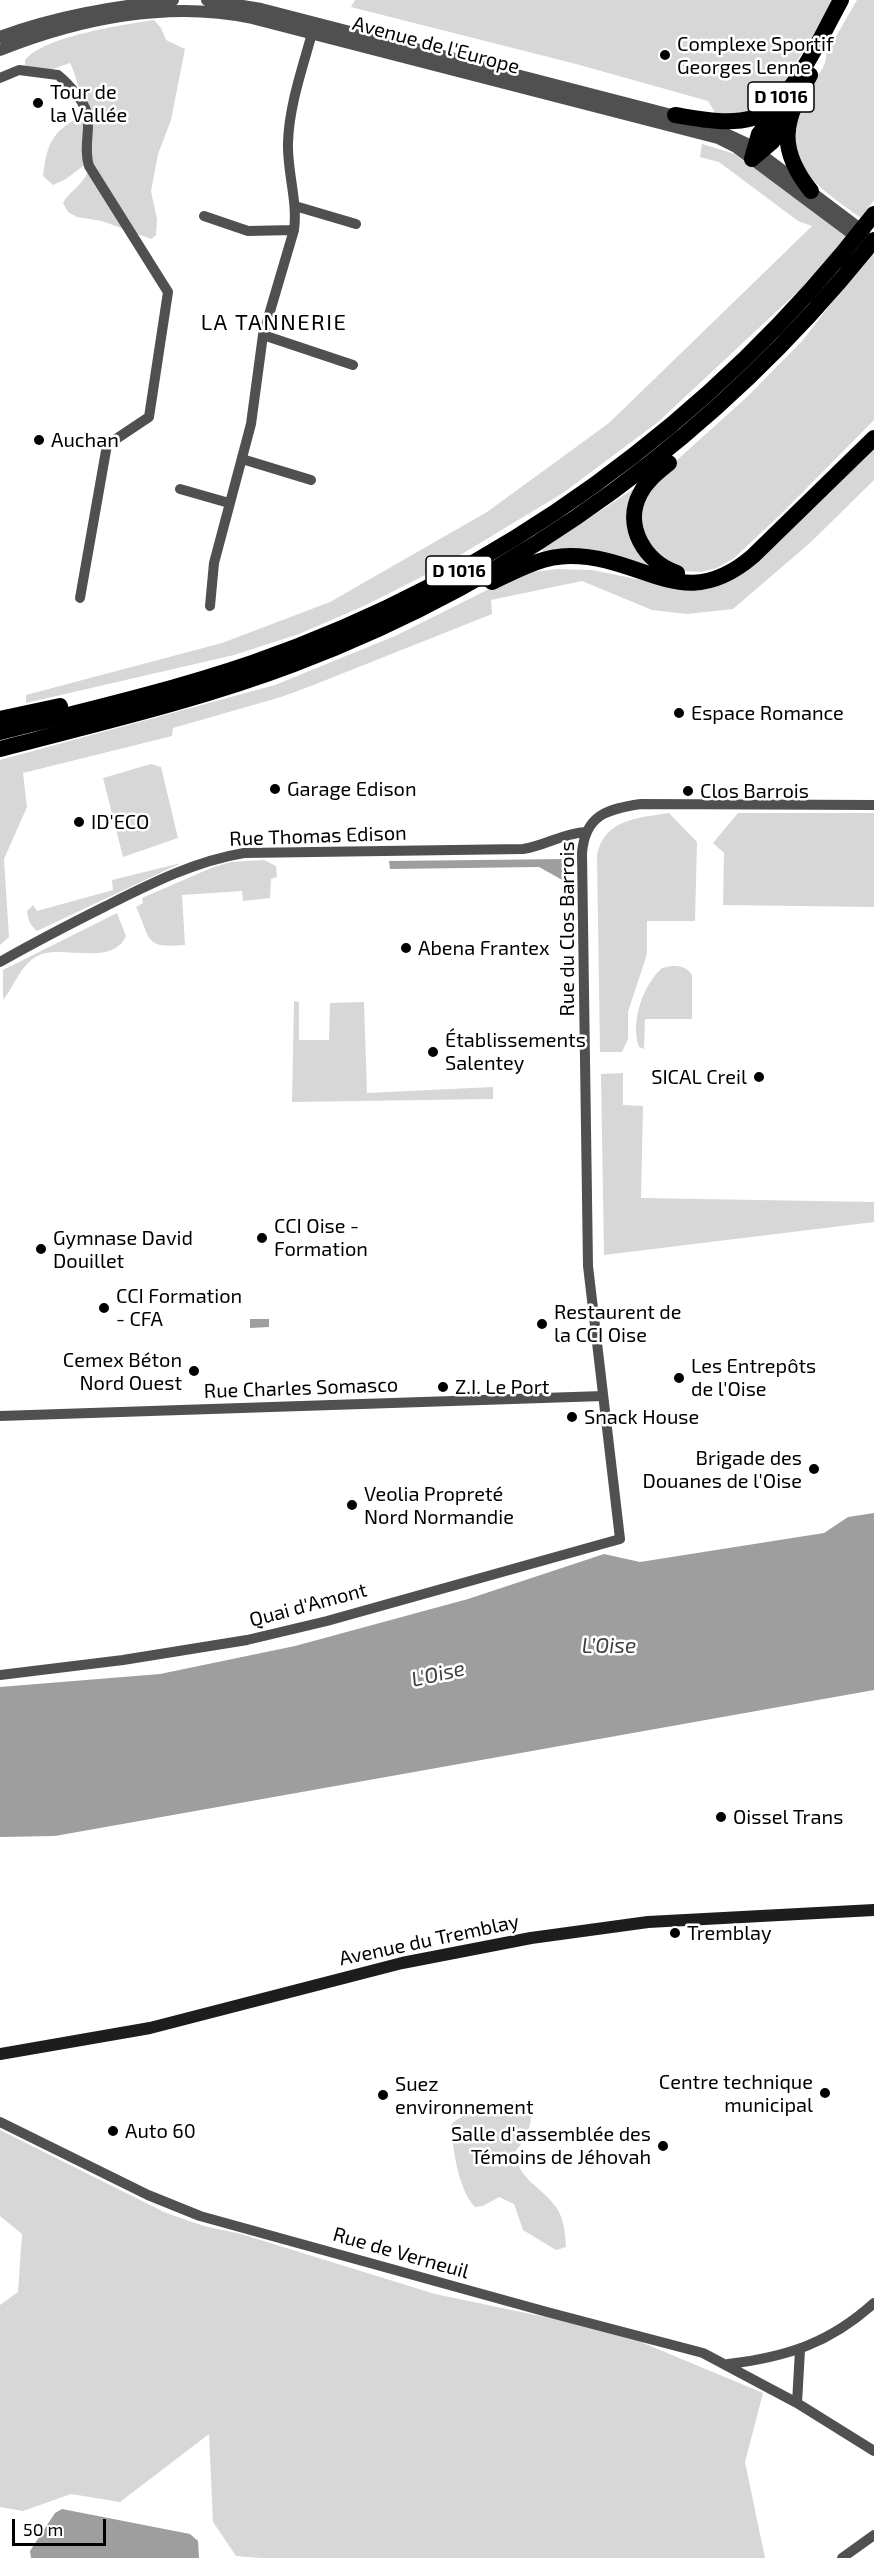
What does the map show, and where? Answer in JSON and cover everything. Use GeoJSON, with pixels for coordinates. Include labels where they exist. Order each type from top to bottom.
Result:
{"type":"FeatureCollection","features":[{"type":"Feature","properties":{"kind":"highway","name":"D 1016"},"geometry":{"type":"LineString","coordinates":[[755,153],[759,134],[784,104],[841,0]]}},
{"type":"Feature","properties":{"kind":"highway","name":"D 1016"},"geometry":{"type":"LineString","coordinates":[[755,153],[775,138],[789,117],[852,0]]}},
{"type":"Feature","properties":{"kind":"highway","name":"D 1016"},"geometry":{"type":"LineString","coordinates":[[675,115],[719,121],[755,117],[780,99],[799,74]]}},
{"type":"Feature","properties":{"kind":"highway","name":"D 1016"},"geometry":{"type":"LineString","coordinates":[[789,117],[786,138],[789,156],[811,191]]}},
{"type":"Feature","properties":{"kind":"highway","name":"D 1016"},"geometry":{"type":"LineString","coordinates":[[874,214],[814,313],[699,434],[651,479],[637,500],[634,523],[640,541],[651,557],[669,570],[688,576],[706,575],[734,562],[761,540],[874,425]]}},
{"type":"Feature","properties":{"kind":"highway","name":"D 1016"},"geometry":{"type":"LineString","coordinates":[[0,732],[217,674],[315,639],[411,596],[495,550],[568,504],[642,451],[690,411],[874,240]]}},
{"type":"Feature","properties":{"kind":"highway","name":"D 1016"},"geometry":{"type":"LineString","coordinates":[[400,620],[486,574],[576,518],[675,445],[746,382]]}},
{"type":"Feature","properties":{"kind":"highway","name":"D 1016"},"geometry":{"type":"LineString","coordinates":[[0,749],[231,686],[325,652],[463,596],[533,563],[564,556],[609,561],[688,584],[716,580],[753,556],[874,438]]}},
{"type":"Feature","properties":{"kind":"highway","name":"D 1016"},"geometry":{"type":"LineString","coordinates":[[0,719],[217,674]]}},
{"type":"Feature","properties":{"kind":"main road","name":"Avenue du Tremblay"},"geometry":{"type":"LineString","coordinates":[[0,2054],[125,2033],[410,1961],[540,1937],[648,1922],[874,1910]]}},
{"type":"Feature","properties":{"kind":"street"},"geometry":{"type":"LineString","coordinates":[[0,37],[58,18],[108,7],[173,0]]}},
{"type":"Feature","properties":{"kind":"street","name":"Avenue de l'Europe"},"geometry":{"type":"LineString","coordinates":[[207,0],[241,4],[313,28],[696,132],[755,153]]}},
{"type":"Feature","properties":{"kind":"street","name":"Avenue de l'Europe"},"geometry":{"type":"LineString","coordinates":[[0,50],[37,36],[95,21],[186,11],[241,15],[313,28],[675,115],[718,129],[755,153],[779,173]]}},
{"type":"Feature","properties":{"kind":"street"},"geometry":{"type":"LineString","coordinates":[[210,606],[214,563],[251,424],[262,335],[294,230],[295,206],[289,165],[289,132],[313,28]]}},
{"type":"Feature","properties":{"kind":"street"},"geometry":{"type":"LineString","coordinates":[[0,78],[19,70],[58,75],[83,105],[88,116],[86,157],[89,166],[168,292],[149,417],[107,445],[80,598]]}},
{"type":"Feature","properties":{"kind":"street"},"geometry":{"type":"LineString","coordinates":[[779,173],[811,191],[874,240]]}},
{"type":"Feature","properties":{"kind":"street"},"geometry":{"type":"LineString","coordinates":[[779,173],[874,251]]}},
{"type":"Feature","properties":{"kind":"street"},"geometry":{"type":"LineString","coordinates":[[295,206],[357,224]]}},
{"type":"Feature","properties":{"kind":"street"},"geometry":{"type":"LineString","coordinates":[[204,216],[248,231],[294,230]]}},
{"type":"Feature","properties":{"kind":"street"},"geometry":{"type":"LineString","coordinates":[[262,335],[353,365]]}},
{"type":"Feature","properties":{"kind":"street"},"geometry":{"type":"LineString","coordinates":[[242,459],[311,480]]}},
{"type":"Feature","properties":{"kind":"street"},"geometry":{"type":"LineString","coordinates":[[180,489],[229,503]]}},
{"type":"Feature","properties":{"kind":"street","name":"Rue du Clos Barrois"},"geometry":{"type":"LineString","coordinates":[[620,1539],[588,1266],[582,853],[586,832],[593,821],[604,814],[641,804],[874,805]]}},
{"type":"Feature","properties":{"kind":"street","name":"Rue Thomas Edison"},"geometry":{"type":"LineString","coordinates":[[3,960],[141,889],[190,867],[220,858],[244,854],[523,849],[569,834],[586,832]]}},
{"type":"Feature","properties":{"kind":"street","name":"Rue Charles Somasco"},"geometry":{"type":"LineString","coordinates":[[3,1416],[603,1396]]}},
{"type":"Feature","properties":{"kind":"street","name":"Quai d'Amont"},"geometry":{"type":"LineString","coordinates":[[0,1675],[123,1660],[241,1641],[327,1621],[620,1539]]}},
{"type":"Feature","properties":{"kind":"street","name":"Rue de Verneuil"},"geometry":{"type":"LineString","coordinates":[[0,2122],[148,2195],[186,2211],[538,2310],[703,2353],[728,2364],[797,2403],[874,2451]]}},
{"type":"Feature","properties":{"kind":"street"},"geometry":{"type":"LineString","coordinates":[[728,2364],[770,2358],[800,2350],[844,2328],[874,2303]]}},
{"type":"Feature","properties":{"kind":"street"},"geometry":{"type":"LineString","coordinates":[[797,2403],[800,2350]]}},
{"type":"Feature","properties":{"kind":"street"},"geometry":{"type":"LineString","coordinates":[[842,2558],[874,2535]]}},
{"type":"Feature","properties":{"kind":"shaded area","name":"Complexe Sportif Georges Lenne"},"geometry":{"type":"Polygon","coordinates":[[[355,0],[834,0],[776,96],[749,115],[717,116],[708,101],[576,64],[351,7],[355,0]]]}},
{"type":"Feature","properties":{"kind":"shaded area"},"geometry":{"type":"Polygon","coordinates":[[[857,0],[874,0],[874,200],[861,218],[814,181],[803,167],[796,152],[793,136],[795,116],[804,94],[824,65],[826,54],[857,0]]]}},
{"type":"Feature","properties":{"kind":"shaded area"},"geometry":{"type":"Polygon","coordinates":[[[154,20],[161,28],[166,40],[185,49],[171,120],[158,154],[151,191],[157,219],[156,235],[151,239],[102,221],[77,217],[68,212],[63,203],[85,177],[89,166],[83,166],[66,179],[53,185],[43,176],[49,147],[57,133],[81,116],[87,116],[84,105],[70,63],[44,72],[25,67],[25,60],[49,44],[66,38],[154,20]]]}},
{"type":"Feature","properties":{"kind":"shaded area"},"geometry":{"type":"Polygon","coordinates":[[[702,144],[735,154],[847,236],[807,283],[658,422],[563,493],[437,569],[366,605],[299,634],[234,655],[26,703],[26,695],[222,643],[330,602],[487,512],[609,423],[812,226],[798,221],[719,162],[700,157],[702,144]]]}},
{"type":"Feature","properties":{"kind":"shaded area"},"geometry":{"type":"Polygon","coordinates":[[[871,252],[874,255],[874,420],[734,558],[717,568],[701,572],[683,571],[646,546],[639,514],[657,478],[747,397],[803,340],[871,252]]]}},
{"type":"Feature","properties":{"kind":"shaded area"},"geometry":{"type":"Polygon","coordinates":[[[874,448],[874,480],[811,542],[733,609],[687,614],[652,610],[582,581],[491,600],[492,614],[311,686],[173,728],[172,736],[23,773],[27,807],[4,859],[9,937],[0,945],[0,760],[275,685],[395,636],[493,587],[532,572],[558,569],[592,570],[685,589],[715,587],[742,574],[874,448]]]}},
{"type":"Feature","properties":{"kind":"shaded area"},"geometry":{"type":"Polygon","coordinates":[[[635,488],[631,498],[659,573],[543,552],[542,549],[635,488]]]}},
{"type":"Feature","properties":{"kind":"shaded area"},"geometry":{"type":"Polygon","coordinates":[[[151,764],[161,767],[178,838],[123,857],[103,778],[151,764]]]}},
{"type":"Feature","properties":{"kind":"shaded area"},"geometry":{"type":"Polygon","coordinates":[[[669,813],[697,842],[695,921],[647,921],[647,954],[628,1012],[628,1039],[622,1052],[600,1052],[597,855],[601,843],[615,827],[634,819],[669,813]]]}},
{"type":"Feature","properties":{"kind":"shaded area"},"geometry":{"type":"Polygon","coordinates":[[[738,813],[874,813],[874,907],[723,905],[724,853],[713,843],[738,813]]]}},
{"type":"Feature","properties":{"kind":"shaded area"},"geometry":{"type":"Polygon","coordinates":[[[264,860],[276,866],[277,877],[271,879],[270,898],[243,901],[242,891],[182,895],[185,945],[162,945],[151,940],[136,907],[143,903],[142,898],[211,868],[231,862],[264,860]]]}},
{"type":"Feature","properties":{"kind":"shaded area"},"geometry":{"type":"Polygon","coordinates":[[[181,863],[37,931],[29,920],[27,911],[33,905],[37,911],[113,890],[112,880],[181,863]]]}},
{"type":"Feature","properties":{"kind":"shaded area"},"geometry":{"type":"Polygon","coordinates":[[[117,913],[126,936],[120,945],[100,953],[52,952],[42,954],[29,962],[3,1000],[3,970],[117,913]]]}},
{"type":"Feature","properties":{"kind":"shaded area"},"geometry":{"type":"Polygon","coordinates":[[[672,966],[684,968],[692,975],[692,1019],[645,1019],[644,1049],[639,1047],[636,1026],[640,1004],[655,975],[662,968],[672,966]]]}},
{"type":"Feature","properties":{"kind":"shaded area"},"geometry":{"type":"Polygon","coordinates":[[[294,1001],[299,1002],[299,1040],[329,1040],[330,1003],[364,1002],[367,1093],[493,1087],[493,1099],[292,1102],[294,1001]]]}},
{"type":"Feature","properties":{"kind":"shaded area"},"geometry":{"type":"Polygon","coordinates":[[[623,1073],[623,1105],[643,1106],[641,1198],[874,1202],[874,1222],[604,1255],[601,1074],[623,1073]]]}},
{"type":"Feature","properties":{"kind":"shaded area"},"geometry":{"type":"Polygon","coordinates":[[[518,2101],[531,2108],[531,2121],[523,2141],[515,2152],[517,2162],[521,2170],[550,2200],[561,2216],[566,2247],[556,2250],[523,2230],[514,2204],[499,2197],[483,2206],[475,2207],[464,2190],[457,2168],[451,2125],[472,2112],[518,2101]]]}},
{"type":"Feature","properties":{"kind":"shaded area"},"geometry":{"type":"Polygon","coordinates":[[[0,2130],[166,2213],[435,2294],[617,2332],[763,2393],[745,2462],[765,2558],[261,2558],[236,2556],[213,2522],[209,2434],[120,2502],[71,2494],[23,2511],[0,2507],[0,2305],[18,2292],[22,2234],[0,2216],[0,2130]]]}},
{"type":"Feature","properties":{"kind":"water"},"geometry":{"type":"Polygon","coordinates":[[[567,859],[569,875],[566,882],[539,867],[390,869],[389,861],[567,859]]]}},
{"type":"Feature","properties":{"kind":"water"},"geometry":{"type":"Polygon","coordinates":[[[250,1319],[269,1319],[269,1327],[250,1328],[250,1319]]]}},
{"type":"Feature","properties":{"kind":"water","name":"L’Oise"},"geometry":{"type":"Polygon","coordinates":[[[874,1513],[874,1690],[55,1836],[0,1837],[0,1687],[160,1674],[295,1646],[468,1599],[604,1554],[640,1562],[824,1533],[848,1517],[874,1513]]]}},
{"type":"Feature","properties":{"kind":"water"},"geometry":{"type":"Polygon","coordinates":[[[62,2509],[190,2534],[198,2541],[199,2558],[31,2558],[30,2551],[55,2513],[62,2509]]]}},
{"type":"Feature","properties":{"kind":"place","name":"Complexe Sportif Georges Lenne"},"geometry":{"type":"Point","coordinates":[665,55]}},
{"type":"Feature","properties":{"kind":"place","name":"Tour de la Vallée"},"geometry":{"type":"Point","coordinates":[38,103]}},
{"type":"Feature","properties":{"kind":"place","name":"Auchan"},"geometry":{"type":"Point","coordinates":[39,440]}},
{"type":"Feature","properties":{"kind":"place","name":"Espace Romance"},"geometry":{"type":"Point","coordinates":[679,713]}},
{"type":"Feature","properties":{"kind":"place","name":"Garage Edison"},"geometry":{"type":"Point","coordinates":[275,789]}},
{"type":"Feature","properties":{"kind":"place","name":"Clos Barrois"},"geometry":{"type":"Point","coordinates":[688,791]}},
{"type":"Feature","properties":{"kind":"place","name":"ID'ECO"},"geometry":{"type":"Point","coordinates":[79,822]}},
{"type":"Feature","properties":{"kind":"place","name":"Abena Frantex"},"geometry":{"type":"Point","coordinates":[406,948]}},
{"type":"Feature","properties":{"kind":"place","name":"Établissements Salentey"},"geometry":{"type":"Point","coordinates":[433,1052]}},
{"type":"Feature","properties":{"kind":"place","name":"SICAL Creil"},"geometry":{"type":"Point","coordinates":[759,1077]}},
{"type":"Feature","properties":{"kind":"place","name":"CCI Oise - Formation"},"geometry":{"type":"Point","coordinates":[262,1238]}},
{"type":"Feature","properties":{"kind":"place","name":"Gymnase David Douillet"},"geometry":{"type":"Point","coordinates":[41,1249]}},
{"type":"Feature","properties":{"kind":"place","name":"CCI Formation - CFA"},"geometry":{"type":"Point","coordinates":[104,1308]}},
{"type":"Feature","properties":{"kind":"place","name":"Restaurent de la CCI Oise"},"geometry":{"type":"Point","coordinates":[542,1324]}},
{"type":"Feature","properties":{"kind":"place","name":"Cemex Béton Nord Ouest"},"geometry":{"type":"Point","coordinates":[194,1371]}},
{"type":"Feature","properties":{"kind":"place","name":"Les Entrepôts de l'Oise"},"geometry":{"type":"Point","coordinates":[679,1378]}},
{"type":"Feature","properties":{"kind":"place","name":"Z.I. Le Port"},"geometry":{"type":"Point","coordinates":[443,1387]}},
{"type":"Feature","properties":{"kind":"place","name":"Snack House"},"geometry":{"type":"Point","coordinates":[572,1417]}},
{"type":"Feature","properties":{"kind":"place","name":"Brigade des Douanes de l'Oise"},"geometry":{"type":"Point","coordinates":[814,1469]}},
{"type":"Feature","properties":{"kind":"place","name":"Veolia Propreté Nord Normandie"},"geometry":{"type":"Point","coordinates":[352,1505]}},
{"type":"Feature","properties":{"kind":"place","name":"Oissel Trans"},"geometry":{"type":"Point","coordinates":[721,1817]}},
{"type":"Feature","properties":{"kind":"place","name":"Tremblay"},"geometry":{"type":"Point","coordinates":[675,1933]}},
{"type":"Feature","properties":{"kind":"place","name":"Centre technique municipal"},"geometry":{"type":"Point","coordinates":[825,2093]}},
{"type":"Feature","properties":{"kind":"place","name":"Suez environnement"},"geometry":{"type":"Point","coordinates":[383,2095]}},
{"type":"Feature","properties":{"kind":"place","name":"Auto 60"},"geometry":{"type":"Point","coordinates":[113,2131]}},
{"type":"Feature","properties":{"kind":"place","name":"Salle d'assemblée des Témoins de Jéhovah"},"geometry":{"type":"Point","coordinates":[663,2146]}},
{"type":"Feature","properties":{"kind":"district","name":"LA TANNERIE"},"geometry":{"type":"Point","coordinates":[274,323]}},
{"type":"Feature","properties":{"kind":"water label","name":"L'Oise"},"geometry":{"type":"Point","coordinates":[438,1674]}}]}
